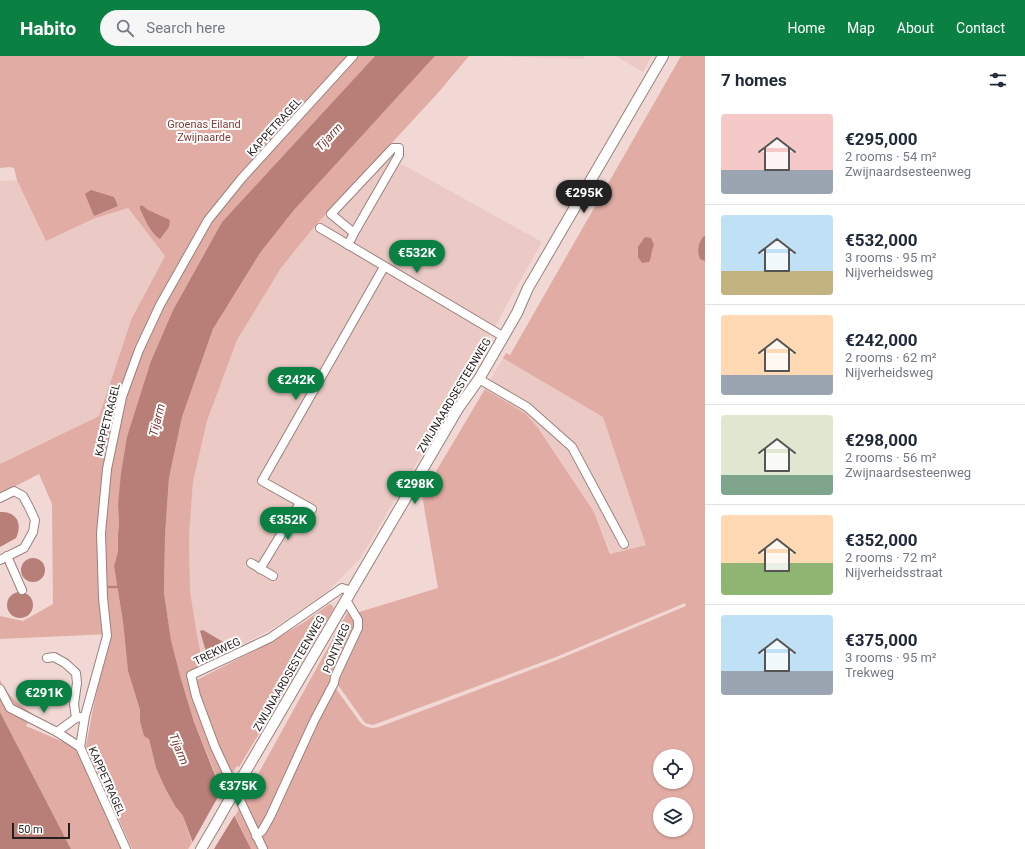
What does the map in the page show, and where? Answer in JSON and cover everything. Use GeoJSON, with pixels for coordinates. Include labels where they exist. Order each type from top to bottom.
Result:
{"type":"FeatureCollection","features":[{"type":"Feature","properties":{"kind":"main road","name":"ZWIJNAARDSESTEENWEG"},"geometry":{"type":"LineString","coordinates":[[201,849],[459,407],[479,379],[517,313],[528,288],[663,56]]}},
{"type":"Feature","properties":{"kind":"street","name":"KAPPETRAGEL"},"geometry":{"type":"LineString","coordinates":[[126,849],[80,748],[86,712],[107,636],[103,598],[101,533],[107,469],[122,397],[139,350],[160,305],[208,220],[242,178],[353,56]]}},
{"type":"Feature","properties":{"kind":"street"},"geometry":{"type":"LineString","coordinates":[[348,245],[399,155],[399,148],[393,148],[332,214],[354,233]]}},
{"type":"Feature","properties":{"kind":"street"},"geometry":{"type":"LineString","coordinates":[[320,228],[384,267],[504,336]]}},
{"type":"Feature","properties":{"kind":"street"},"geometry":{"type":"LineString","coordinates":[[312,509],[262,481],[384,267]]}},
{"type":"Feature","properties":{"kind":"street"},"geometry":{"type":"LineString","coordinates":[[479,379],[527,407],[572,447],[624,544]]}},
{"type":"Feature","properties":{"kind":"street"},"geometry":{"type":"LineString","coordinates":[[0,498],[14,491],[23,496],[35,520],[33,532],[24,548],[4,558],[22,590]]}},
{"type":"Feature","properties":{"kind":"street"},"geometry":{"type":"LineString","coordinates":[[260,569],[300,503]]}},
{"type":"Feature","properties":{"kind":"street"},"geometry":{"type":"LineString","coordinates":[[251,563],[273,576]]}},
{"type":"Feature","properties":{"kind":"street","name":"TREKWEG"},"geometry":{"type":"LineString","coordinates":[[263,849],[208,729],[196,696],[191,675],[270,638],[342,588],[351,591]]}},
{"type":"Feature","properties":{"kind":"street","name":"PONTWEG"},"geometry":{"type":"LineString","coordinates":[[256,836],[262,831],[270,816],[334,683],[335,677],[358,628],[358,620],[346,600]]}},
{"type":"Feature","properties":{"kind":"street"},"geometry":{"type":"LineString","coordinates":[[46,658],[54,657],[65,663],[76,673],[77,684],[74,704],[76,718]]}},
{"type":"Feature","properties":{"kind":"street"},"geometry":{"type":"LineString","coordinates":[[0,688],[10,708],[57,732],[80,748]]}},
{"type":"Feature","properties":{"kind":"street"},"geometry":{"type":"LineString","coordinates":[[57,732],[86,712]]}},
{"type":"Feature","properties":{"kind":"shaded area"},"geometry":{"type":"Polygon","coordinates":[[[495,56],[584,56],[583,59],[495,56]]]}},
{"type":"Feature","properties":{"kind":"shaded area"},"geometry":{"type":"Polygon","coordinates":[[[616,56],[652,56],[643,72],[616,56]]]}},
{"type":"Feature","properties":{"kind":"shaded area"},"geometry":{"type":"Polygon","coordinates":[[[382,153],[542,242],[452,403],[360,559],[327,592],[272,629],[204,664],[197,635],[190,591],[189,536],[193,482],[207,421],[237,340],[281,268],[314,227],[382,153]]]}},
{"type":"Feature","properties":{"kind":"shaded area"},"geometry":{"type":"Polygon","coordinates":[[[17,180],[22,190],[93,219],[128,208],[165,256],[131,320],[99,416],[0,464],[0,181],[17,180]]]}},
{"type":"Feature","properties":{"kind":"shaded area"},"geometry":{"type":"Polygon","coordinates":[[[506,353],[617,416],[665,554],[646,545],[611,554],[594,512],[538,428],[526,414],[485,389],[506,353]]]}},
{"type":"Feature","properties":{"kind":"green space","name":"Groenas Eiland Zwijnaarde"},"geometry":{"type":"Polygon","coordinates":[[[0,56],[375,56],[222,222],[173,310],[151,361],[118,505],[118,551],[114,566],[123,622],[128,671],[140,710],[140,721],[149,739],[156,768],[165,788],[175,806],[183,816],[192,843],[188,849],[132,849],[86,746],[110,634],[0,639],[0,616],[23,621],[53,604],[52,504],[39,474],[0,494],[0,464],[99,416],[131,320],[165,256],[128,208],[93,219],[46,241],[17,180],[14,168],[0,168],[0,56]],[[142,205],[140,206],[140,209],[155,236],[148,210],[142,205]]]}},
{"type":"Feature","properties":{"kind":"green space"},"geometry":{"type":"Polygon","coordinates":[[[435,56],[469,56],[437,94],[314,227],[281,268],[237,340],[207,421],[193,482],[189,536],[190,591],[203,664],[193,676],[195,681],[269,643],[303,623],[328,605],[331,604],[334,608],[239,767],[237,766],[222,790],[194,722],[181,679],[171,640],[164,593],[165,536],[169,478],[182,417],[213,329],[260,253],[294,210],[435,56]]]}},
{"type":"Feature","properties":{"kind":"green space"},"geometry":{"type":"Polygon","coordinates":[[[681,56],[705,56],[705,849],[251,849],[235,816],[347,613],[355,618],[356,626],[331,682],[360,722],[364,726],[374,728],[557,660],[686,606],[685,603],[556,657],[373,725],[365,723],[338,685],[337,680],[344,660],[360,627],[361,623],[356,613],[438,588],[422,495],[485,389],[526,414],[538,428],[594,512],[610,554],[646,545],[603,417],[503,358],[506,353],[510,355],[681,56]]]}},
{"type":"Feature","properties":{"kind":"green space"},"geometry":{"type":"Polygon","coordinates":[[[0,680],[14,700],[33,714],[26,726],[75,747],[121,849],[71,849],[0,712],[0,680]]]}},
{"type":"Feature","properties":{"kind":"water","name":"Tijarm"},"geometry":{"type":"Polygon","coordinates":[[[375,56],[435,56],[294,210],[260,253],[213,329],[182,417],[169,478],[165,536],[164,593],[171,640],[194,722],[219,785],[251,849],[195,849],[183,816],[175,806],[156,768],[149,739],[144,736],[140,721],[140,710],[128,671],[123,622],[114,566],[118,551],[118,505],[121,473],[127,437],[151,361],[173,310],[222,222],[375,56]]]}},
{"type":"Feature","properties":{"kind":"water"},"geometry":{"type":"Polygon","coordinates":[[[91,190],[114,197],[118,206],[94,216],[85,194],[91,190]]]}},
{"type":"Feature","properties":{"kind":"water"},"geometry":{"type":"Polygon","coordinates":[[[142,205],[148,210],[170,220],[169,227],[160,239],[153,233],[146,221],[140,209],[140,206],[142,205]]]}},
{"type":"Feature","properties":{"kind":"water"},"geometry":{"type":"Polygon","coordinates":[[[704,236],[705,261],[700,259],[698,250],[700,241],[704,236]]]}},
{"type":"Feature","properties":{"kind":"water"},"geometry":{"type":"Polygon","coordinates":[[[645,237],[651,238],[654,245],[649,262],[642,263],[638,257],[638,247],[645,237]]]}},
{"type":"Feature","properties":{"kind":"water"},"geometry":{"type":"Polygon","coordinates":[[[0,512],[6,512],[14,516],[17,519],[19,527],[16,538],[0,547],[0,512]]]}},
{"type":"Feature","properties":{"kind":"water"},"geometry":{"type":"Polygon","coordinates":[[[28,558],[38,558],[45,565],[45,575],[38,582],[28,582],[21,575],[21,565],[28,558]]]}},
{"type":"Feature","properties":{"kind":"water"},"geometry":{"type":"Polygon","coordinates":[[[20,592],[29,596],[33,605],[29,614],[20,618],[11,614],[7,605],[11,596],[20,592]]]}},
{"type":"Feature","properties":{"kind":"water"},"geometry":{"type":"Polygon","coordinates":[[[203,630],[225,643],[206,652],[200,631],[203,630]]]}},
{"type":"Feature","properties":{"kind":"water"},"geometry":{"type":"Polygon","coordinates":[[[0,712],[71,849],[0,849],[0,712]]]}},
{"type":"Feature","properties":{"kind":"pier"},"geometry":{"type":"Polygon","coordinates":[[[223,788],[236,813],[214,849],[193,849],[191,845],[223,788]]]}},
{"type":"Feature","properties":{"kind":"waterway"},"geometry":{"type":"LineString","coordinates":[[109,587],[120,587]]}}]}
